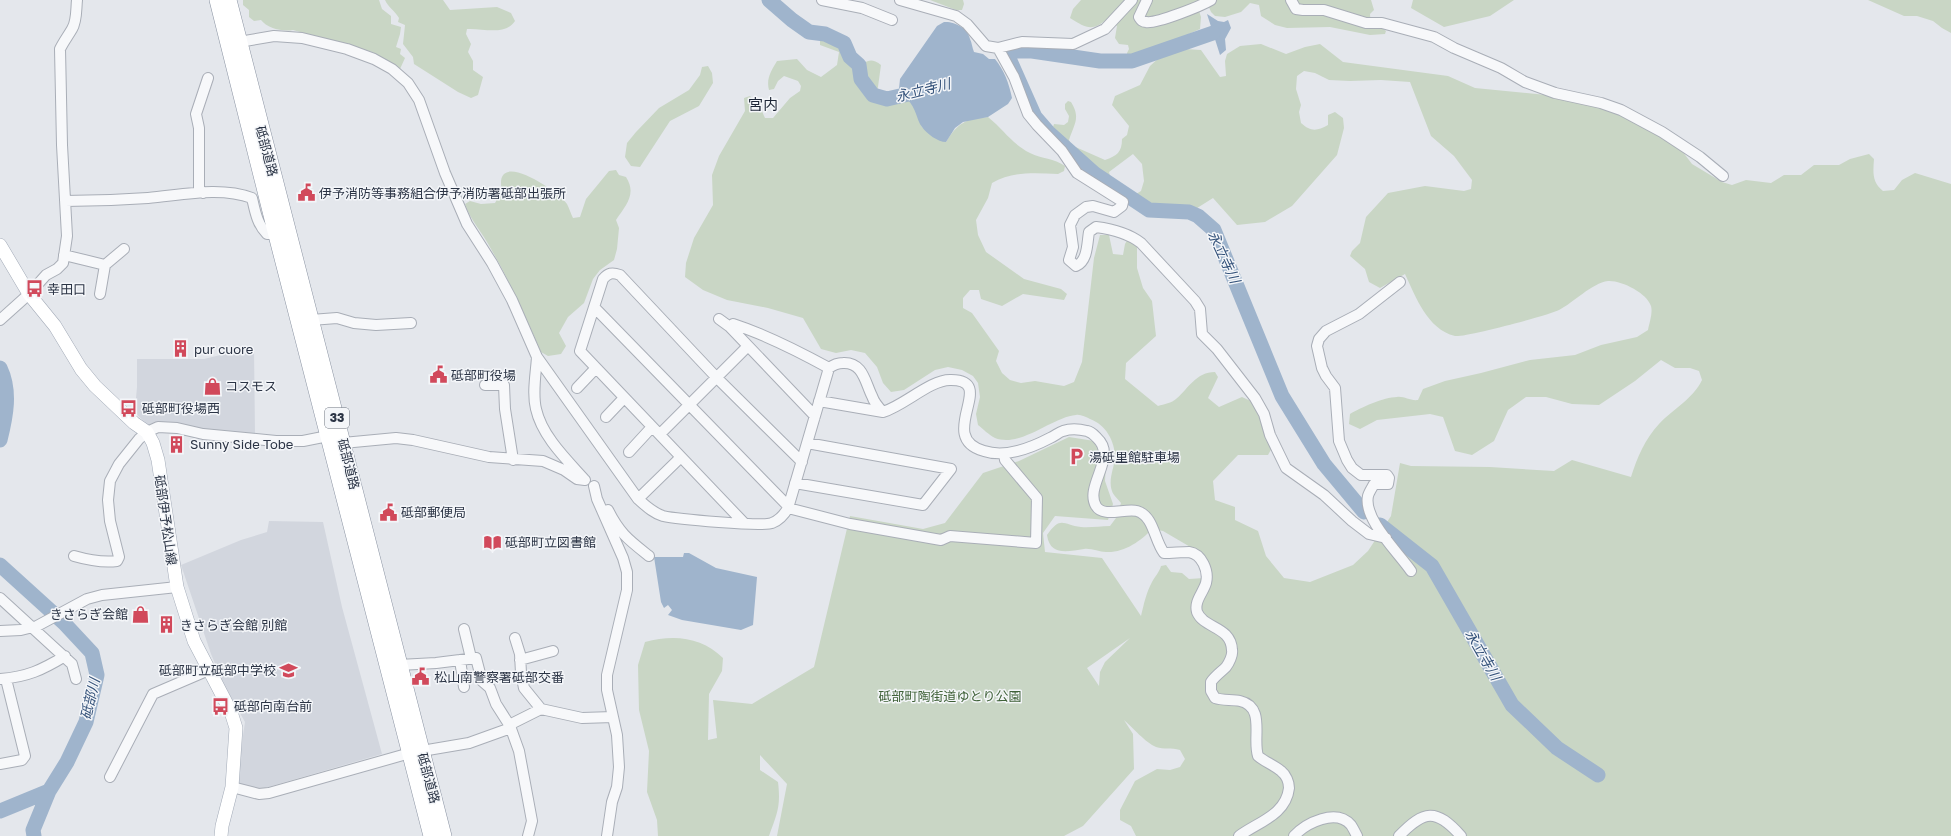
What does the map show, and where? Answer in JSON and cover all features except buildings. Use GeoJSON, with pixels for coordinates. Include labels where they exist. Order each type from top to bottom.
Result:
{"type":"FeatureCollection","features":[{"type":"Feature","properties":{"kind":"highway","name":"砥部道路"},"geometry":{"type":"LineString","coordinates":[[218,0],[233,43],[282,234],[328,436],[416,751],[444,836]]}},
{"type":"Feature","properties":{"kind":"highway","name":"砥部道路"},"geometry":{"type":"LineString","coordinates":[[229,0],[233,43]]}},
{"type":"Feature","properties":{"kind":"highway","name":"砥部道路"},"geometry":{"type":"LineString","coordinates":[[282,234],[311,320],[400,664],[430,836]]}},
{"type":"Feature","properties":{"kind":"main road","name":"砥部伊予松山線"},"geometry":{"type":"LineString","coordinates":[[0,245],[30,294],[50,320],[81,369],[95,386],[134,423],[146,432],[153,443],[158,460],[177,587],[194,641],[231,712],[236,728],[232,787],[222,826],[221,836]]}},
{"type":"Feature","properties":{"kind":"street"},"geometry":{"type":"LineString","coordinates":[[0,320],[30,294],[46,275],[57,270],[63,263],[67,236],[62,145],[60,49],[66,35],[72,29],[76,18],[77,0]]}},
{"type":"Feature","properties":{"kind":"street"},"geometry":{"type":"LineString","coordinates":[[822,0],[862,8],[892,20]]}},
{"type":"Feature","properties":{"kind":"street"},"geometry":{"type":"LineString","coordinates":[[900,0],[956,16],[967,24],[986,46],[998,48],[1022,42],[1073,44],[1105,29],[1132,0]]}},
{"type":"Feature","properties":{"kind":"street"},"geometry":{"type":"LineString","coordinates":[[1147,0],[1139,17],[1141,21],[1147,22],[1156,22],[1202,5],[1211,0]]}},
{"type":"Feature","properties":{"kind":"street"},"geometry":{"type":"LineString","coordinates":[[1291,0],[1296,9],[1324,10],[1366,23],[1382,23],[1408,31],[1424,33],[1501,68],[1525,82],[1555,93],[1600,103],[1621,110],[1662,132],[1700,157],[1723,176]]}},
{"type":"Feature","properties":{"kind":"street"},"geometry":{"type":"LineString","coordinates":[[233,43],[274,36],[302,38],[347,49],[374,59],[392,69],[408,83],[419,100],[445,173],[467,224],[492,263],[512,300],[537,357],[638,499],[650,510],[662,516],[676,518],[758,525],[772,523],[783,516],[788,507],[802,462],[829,368]]}},
{"type":"Feature","properties":{"kind":"street"},"geometry":{"type":"LineString","coordinates":[[998,48],[1012,72],[1028,114],[1062,151],[1077,173],[1123,202],[1122,206],[1114,212],[1093,206],[1086,207],[1075,215],[1070,225],[1073,247],[1070,260],[1072,264],[1076,266],[1081,264],[1084,259],[1089,232],[1096,227],[1132,236],[1141,243],[1195,301],[1200,309],[1202,334],[1217,349],[1255,398],[1264,414],[1270,435],[1286,468],[1324,495],[1368,534],[1386,538]]}},
{"type":"Feature","properties":{"kind":"street"},"geometry":{"type":"LineString","coordinates":[[203,193],[199,188],[199,128],[196,114],[208,78]]}},
{"type":"Feature","properties":{"kind":"street"},"geometry":{"type":"LineString","coordinates":[[65,201],[107,201],[203,193],[238,193],[252,198],[261,228],[267,234],[282,234]]}},
{"type":"Feature","properties":{"kind":"street"},"geometry":{"type":"LineString","coordinates":[[100,294],[105,265],[124,249]]}},
{"type":"Feature","properties":{"kind":"street"},"geometry":{"type":"LineString","coordinates":[[64,255],[105,265]]}},
{"type":"Feature","properties":{"kind":"street"},"geometry":{"type":"LineString","coordinates":[[744,523],[580,351],[603,279],[608,274],[614,273],[620,275],[717,378],[802,462]]}},
{"type":"Feature","properties":{"kind":"street"},"geometry":{"type":"LineString","coordinates":[[1400,282],[1360,314],[1326,331],[1319,339],[1317,346],[1322,368],[1335,388],[1339,441],[1347,460],[1352,468],[1361,474],[1380,474],[1387,475],[1389,478],[1388,484],[1374,484],[1368,495],[1368,504],[1372,520],[1411,571]]}},
{"type":"Feature","properties":{"kind":"street"},"geometry":{"type":"LineString","coordinates":[[594,306],[788,507],[850,524],[941,540],[950,536],[1036,543],[1037,498],[1005,460],[1004,454]]}},
{"type":"Feature","properties":{"kind":"street"},"geometry":{"type":"LineString","coordinates":[[311,320],[337,318],[354,323],[368,324],[410,323]]}},
{"type":"Feature","properties":{"kind":"street"},"geometry":{"type":"LineString","coordinates":[[719,319],[730,327],[815,416]]}},
{"type":"Feature","properties":{"kind":"street"},"geometry":{"type":"LineString","coordinates":[[730,327],[733,324],[754,330],[788,345],[829,368]]}},
{"type":"Feature","properties":{"kind":"street"},"geometry":{"type":"LineString","coordinates":[[660,434],[748,346]]}},
{"type":"Feature","properties":{"kind":"street"},"geometry":{"type":"LineString","coordinates":[[537,357],[536,409],[545,429],[558,450],[585,480],[594,486],[603,497],[617,527],[626,538],[649,556]]}},
{"type":"Feature","properties":{"kind":"street"},"geometry":{"type":"LineString","coordinates":[[829,368],[841,363],[849,363],[857,366],[862,373],[876,404],[883,412]]}},
{"type":"Feature","properties":{"kind":"street"},"geometry":{"type":"LineString","coordinates":[[577,388],[596,368]]}},
{"type":"Feature","properties":{"kind":"street"},"geometry":{"type":"LineString","coordinates":[[819,401],[883,412],[894,409],[942,380],[954,380],[965,383],[971,391],[971,400],[966,412],[963,429],[965,439],[973,446],[983,451],[1004,454],[1049,439],[1063,431],[1076,428],[1091,432],[1100,441],[1103,451],[1103,464],[1093,497],[1097,508],[1103,512],[1137,511],[1146,517],[1152,526],[1160,547],[1164,553],[1190,552],[1200,558],[1204,564],[1207,574],[1206,583],[1196,603],[1197,612],[1203,619],[1229,637],[1232,645],[1232,654],[1226,667],[1211,682],[1211,691],[1215,698],[1240,701],[1247,704],[1254,711],[1258,719],[1255,741],[1258,756],[1282,771],[1289,784],[1288,793],[1279,810],[1272,816],[1239,836]]}},
{"type":"Feature","properties":{"kind":"street"},"geometry":{"type":"LineString","coordinates":[[485,385],[504,384],[505,409],[513,460]]}},
{"type":"Feature","properties":{"kind":"street"},"geometry":{"type":"LineString","coordinates":[[606,418],[624,398]]}},
{"type":"Feature","properties":{"kind":"street"},"geometry":{"type":"LineString","coordinates":[[74,556],[91,561],[117,561],[119,557],[110,521],[108,500],[110,481],[119,464],[146,432],[158,427],[177,428],[204,434],[276,441],[303,441],[328,436],[343,443],[396,438],[413,440],[489,457],[513,460],[543,461],[553,464],[577,479],[585,480]]}},
{"type":"Feature","properties":{"kind":"street"},"geometry":{"type":"LineString","coordinates":[[629,452],[652,427]]}},
{"type":"Feature","properties":{"kind":"street"},"geometry":{"type":"LineString","coordinates":[[795,483],[924,505],[951,469],[807,442]]}},
{"type":"Feature","properties":{"kind":"street"},"geometry":{"type":"LineString","coordinates":[[638,499],[681,457]]}},
{"type":"Feature","properties":{"kind":"street"},"geometry":{"type":"LineString","coordinates":[[594,486],[597,498],[623,558],[627,572],[627,590],[607,675],[607,690],[618,745],[619,767],[617,787],[612,802],[607,836]]}},
{"type":"Feature","properties":{"kind":"street"},"geometry":{"type":"LineString","coordinates":[[0,632],[34,626],[87,599],[102,595],[177,587]]}},
{"type":"Feature","properties":{"kind":"street"},"geometry":{"type":"LineString","coordinates":[[0,598],[34,626],[65,656],[72,664],[76,679]]}},
{"type":"Feature","properties":{"kind":"street"},"geometry":{"type":"LineString","coordinates":[[464,629],[471,658]]}},
{"type":"Feature","properties":{"kind":"street"},"geometry":{"type":"LineString","coordinates":[[515,638],[524,688],[541,709]]}},
{"type":"Feature","properties":{"kind":"street"},"geometry":{"type":"LineString","coordinates":[[520,660],[553,651]]}},
{"type":"Feature","properties":{"kind":"street"},"geometry":{"type":"LineString","coordinates":[[0,764],[22,760],[26,756],[3,679],[20,678],[40,671],[65,656]]}},
{"type":"Feature","properties":{"kind":"street"},"geometry":{"type":"LineString","coordinates":[[400,664],[436,663],[476,658],[482,681],[490,688],[496,704],[510,726],[519,751],[532,821],[528,836]]}},
{"type":"Feature","properties":{"kind":"street"},"geometry":{"type":"LineString","coordinates":[[460,660],[464,688]]}},
{"type":"Feature","properties":{"kind":"street"},"geometry":{"type":"LineString","coordinates":[[110,777],[153,694],[209,670]]}},
{"type":"Feature","properties":{"kind":"street"},"geometry":{"type":"LineString","coordinates":[[232,787],[259,794],[416,751],[468,743],[508,729],[510,726],[532,712],[541,709],[582,718],[613,717]]}},
{"type":"Feature","properties":{"kind":"street"},"geometry":{"type":"LineString","coordinates":[[1399,836],[1413,821],[1421,816],[1431,815],[1441,818],[1461,836]]}},
{"type":"Feature","properties":{"kind":"street"},"geometry":{"type":"LineString","coordinates":[[1294,836],[1325,818],[1335,818],[1345,820],[1351,825],[1357,836]]}},
{"type":"Feature","properties":{"kind":"shaded area"},"geometry":{"type":"Polygon","coordinates":[[[254,349],[255,434],[216,432],[159,423],[148,425],[132,410],[136,398],[137,359],[204,359],[241,350],[254,349]]]}},
{"type":"Feature","properties":{"kind":"shaded area","name":"砥部町立砥部中学校"},"geometry":{"type":"Polygon","coordinates":[[[269,521],[323,522],[342,607],[382,754],[261,789],[236,784],[245,722],[224,685],[211,654],[181,565],[241,540],[267,532],[269,521]]]}},
{"type":"Feature","properties":{"kind":"green space"},"geometry":{"type":"Polygon","coordinates":[[[243,0],[379,0],[382,9],[391,16],[391,24],[401,27],[396,47],[401,49],[400,54],[405,58],[400,69],[372,52],[293,30],[275,29],[261,20],[254,21],[249,17],[249,10],[243,5],[243,0]]]}},
{"type":"Feature","properties":{"kind":"green space"},"geometry":{"type":"Polygon","coordinates":[[[385,0],[443,0],[450,10],[497,7],[511,13],[515,21],[511,26],[506,28],[500,30],[467,29],[466,34],[471,44],[468,52],[473,61],[473,70],[483,77],[478,95],[471,98],[458,92],[414,64],[413,57],[403,44],[405,25],[398,22],[399,18],[385,0]]]}},
{"type":"Feature","properties":{"kind":"green space"},"geometry":{"type":"Polygon","coordinates":[[[930,0],[963,0],[964,4],[962,10],[956,10],[930,0]]]}},
{"type":"Feature","properties":{"kind":"green space"},"geometry":{"type":"Polygon","coordinates":[[[1081,0],[1202,0],[1196,2],[1201,17],[1200,29],[1137,57],[1127,57],[1129,49],[1128,45],[1119,44],[1115,38],[1117,26],[1107,19],[1097,26],[1089,27],[1070,18],[1073,9],[1081,0]]]}},
{"type":"Feature","properties":{"kind":"green space"},"geometry":{"type":"Polygon","coordinates":[[[1206,0],[1371,0],[1374,10],[1370,14],[1371,27],[1381,27],[1386,31],[1385,34],[1370,35],[1330,27],[1287,28],[1275,25],[1261,16],[1259,5],[1250,3],[1241,12],[1225,17],[1215,16],[1211,12],[1206,0]]]}},
{"type":"Feature","properties":{"kind":"green space"},"geometry":{"type":"Polygon","coordinates":[[[1413,0],[1514,0],[1490,16],[1444,27],[1411,8],[1413,0]]]}},
{"type":"Feature","properties":{"kind":"green space"},"geometry":{"type":"Polygon","coordinates":[[[1868,0],[1951,0],[1951,33],[1933,21],[1917,16],[1904,16],[1868,0]]]}},
{"type":"Feature","properties":{"kind":"green space","name":"砥部町陶街道ゆとり公園"},"geometry":{"type":"Polygon","coordinates":[[[820,39],[828,39],[843,45],[853,65],[873,61],[881,65],[877,94],[886,103],[907,99],[914,106],[922,127],[946,142],[954,130],[963,123],[973,119],[988,117],[1023,149],[1034,155],[1057,161],[1065,166],[1064,171],[1058,174],[1032,173],[1008,176],[992,183],[988,198],[976,220],[978,235],[986,252],[1024,279],[1061,289],[1067,294],[1064,300],[1023,294],[1002,306],[981,299],[979,290],[970,290],[963,298],[963,308],[972,313],[999,351],[996,361],[1002,373],[1010,380],[1021,383],[1035,381],[1064,386],[1074,382],[1082,362],[1094,258],[1100,235],[1109,235],[1113,254],[1123,255],[1125,244],[1128,239],[1137,245],[1137,268],[1143,288],[1152,301],[1156,336],[1126,363],[1125,379],[1158,406],[1174,400],[1181,395],[1193,381],[1203,375],[1215,372],[1218,377],[1208,398],[1219,407],[1242,397],[1255,403],[1266,437],[1273,446],[1268,455],[1238,455],[1213,481],[1215,500],[1235,507],[1235,520],[1258,531],[1266,556],[1284,578],[1310,582],[1353,565],[1368,551],[1391,516],[1400,463],[1411,466],[1490,467],[1554,471],[1572,460],[1631,477],[1642,449],[1654,430],[1698,387],[1702,380],[1699,371],[1690,368],[1675,368],[1661,360],[1635,381],[1599,405],[1572,404],[1546,397],[1526,397],[1508,410],[1494,441],[1472,455],[1455,451],[1443,417],[1430,414],[1377,420],[1360,429],[1349,424],[1350,414],[1379,401],[1392,397],[1418,400],[1423,389],[1445,381],[1530,360],[1575,355],[1601,345],[1637,337],[1648,330],[1651,315],[1651,306],[1649,301],[1633,288],[1613,281],[1608,281],[1596,285],[1564,307],[1552,313],[1489,330],[1455,336],[1437,327],[1430,319],[1418,302],[1405,274],[1380,288],[1369,282],[1365,269],[1350,256],[1352,251],[1360,243],[1366,217],[1388,193],[1425,186],[1464,191],[1471,189],[1472,180],[1454,156],[1431,136],[1410,82],[1381,80],[1329,80],[1315,73],[1304,71],[1297,76],[1296,89],[1301,105],[1299,112],[1301,123],[1314,130],[1328,125],[1328,115],[1335,112],[1343,118],[1344,128],[1337,155],[1292,206],[1265,222],[1237,225],[1213,198],[1194,210],[1175,212],[1140,207],[1135,201],[1136,194],[1141,191],[1144,181],[1142,164],[1133,154],[1109,172],[1111,180],[1118,182],[1122,188],[1121,192],[1117,193],[1103,185],[1054,135],[1052,130],[1054,124],[1064,125],[1068,122],[1069,116],[1065,109],[1065,104],[1068,101],[1071,102],[1076,112],[1076,121],[1069,140],[1071,145],[1105,160],[1118,153],[1121,147],[1122,139],[1127,135],[1129,126],[1112,105],[1115,96],[1140,85],[1150,66],[1161,56],[1185,49],[1201,50],[1220,77],[1226,76],[1225,61],[1227,54],[1240,46],[1261,44],[1286,54],[1305,47],[1320,44],[1343,62],[1448,76],[1475,88],[1616,102],[1667,131],[1692,164],[1722,182],[1732,185],[1746,180],[1771,183],[1784,175],[1801,175],[1814,165],[1839,165],[1850,159],[1869,154],[1874,159],[1875,181],[1879,188],[1883,191],[1894,190],[1902,180],[1915,173],[1951,184],[1951,836],[1136,836],[1131,826],[1120,820],[1120,810],[1135,781],[1157,769],[1170,770],[1180,767],[1185,759],[1180,750],[1159,748],[1152,745],[1124,720],[1133,734],[1134,769],[1083,826],[1064,836],[777,836],[787,784],[760,755],[760,770],[778,782],[778,810],[769,836],[658,836],[657,820],[647,792],[649,751],[639,710],[638,665],[645,642],[666,638],[687,639],[706,646],[723,658],[722,671],[709,694],[708,740],[717,738],[713,700],[752,704],[814,667],[850,516],[923,529],[945,523],[983,473],[1019,461],[1069,437],[1107,443],[1105,481],[1113,504],[1108,520],[1055,516],[1043,533],[1045,552],[1102,558],[1141,616],[1148,590],[1161,566],[1166,565],[1171,572],[1182,573],[1189,579],[1204,578],[1207,565],[1204,555],[1163,531],[1152,529],[1143,538],[1119,551],[1103,552],[1087,549],[1061,551],[1052,547],[1047,535],[1059,523],[1084,527],[1110,526],[1116,518],[1121,503],[1113,494],[1111,487],[1115,452],[1105,429],[1096,422],[1083,416],[1076,415],[1057,421],[1026,436],[1005,440],[995,438],[978,425],[976,414],[980,397],[978,383],[973,376],[962,370],[948,367],[935,370],[904,390],[891,392],[883,383],[877,367],[865,353],[851,350],[836,353],[821,349],[803,318],[768,308],[727,300],[703,290],[685,277],[686,263],[694,238],[713,205],[712,175],[719,156],[745,111],[744,98],[750,96],[760,107],[765,118],[773,118],[790,98],[800,91],[801,86],[798,81],[784,76],[778,81],[774,89],[769,90],[769,79],[777,61],[797,59],[807,70],[821,77],[837,65],[839,52],[820,45],[820,39]],[[1130,638],[1087,668],[1099,686],[1100,672],[1105,662],[1130,638]]]}},
{"type":"Feature","properties":{"kind":"green space"},"geometry":{"type":"Polygon","coordinates":[[[708,66],[712,73],[713,83],[699,106],[670,121],[640,167],[631,166],[625,157],[627,143],[659,108],[689,90],[700,75],[702,67],[708,66]]]}},
{"type":"Feature","properties":{"kind":"green space"},"geometry":{"type":"Polygon","coordinates":[[[616,170],[619,175],[626,177],[629,183],[630,194],[629,199],[616,220],[619,228],[617,249],[614,260],[600,270],[593,279],[584,303],[568,317],[559,333],[566,346],[561,354],[548,356],[541,352],[505,274],[488,243],[470,216],[465,204],[470,201],[481,204],[495,203],[501,192],[502,176],[510,172],[518,172],[537,181],[555,193],[567,204],[573,218],[580,217],[586,199],[609,171],[616,170]]]}},
{"type":"Feature","properties":{"kind":"water"},"geometry":{"type":"Polygon","coordinates":[[[1207,14],[1218,21],[1224,22],[1228,20],[1231,28],[1225,39],[1226,50],[1220,55],[1207,14]]]}},
{"type":"Feature","properties":{"kind":"water"},"geometry":{"type":"Polygon","coordinates":[[[944,22],[956,24],[964,29],[969,35],[974,52],[983,54],[989,59],[995,59],[1006,77],[1012,98],[1008,104],[988,117],[963,122],[955,128],[946,142],[936,139],[927,132],[920,124],[915,110],[907,99],[898,98],[900,79],[937,26],[944,22]]]}},
{"type":"Feature","properties":{"kind":"water"},"geometry":{"type":"Polygon","coordinates":[[[684,553],[689,553],[716,568],[757,577],[753,625],[741,630],[682,620],[668,615],[672,610],[668,605],[664,608],[661,602],[654,557],[683,557],[684,553]]]}},
{"type":"Feature","properties":{"kind":"waterway","name":"永立寺川"},"geometry":{"type":"LineString","coordinates":[[769,0],[792,20],[809,32],[825,34],[844,43],[850,57],[859,65],[861,79],[873,95],[887,99],[917,92]]}},
{"type":"Feature","properties":{"kind":"waterway"},"geometry":{"type":"LineString","coordinates":[[1008,53],[1016,51],[1032,51],[1100,61],[1132,61],[1213,33]]}},
{"type":"Feature","properties":{"kind":"waterway","name":"永立寺川"},"geometry":{"type":"LineString","coordinates":[[1007,54],[1035,117],[1048,132],[1095,174],[1149,210],[1189,212],[1198,216],[1214,230],[1282,396],[1324,464],[1364,512]]}},
{"type":"Feature","properties":{"kind":"waterway","name":"砥部川"},"geometry":{"type":"LineString","coordinates":[[0,368],[6,395],[6,413],[0,440]]}},
{"type":"Feature","properties":{"kind":"waterway","name":"永立寺川"},"geometry":{"type":"LineString","coordinates":[[1380,525],[1432,566],[1512,705],[1557,748],[1598,775]]}},
{"type":"Feature","properties":{"kind":"waterway","name":"砥部川"},"geometry":{"type":"LineString","coordinates":[[0,565],[64,623],[92,653],[97,675],[86,722],[67,762],[49,791],[33,830],[34,836]]}},
{"type":"Feature","properties":{"kind":"waterway"},"geometry":{"type":"LineString","coordinates":[[0,811],[49,791]]}},
{"type":"Feature","properties":{"kind":"place","name":"伊予消防等事務組合伊予消防署砥部出張所"},"geometry":{"type":"Point","coordinates":[306,193]}},
{"type":"Feature","properties":{"kind":"place","name":"幸田口"},"geometry":{"type":"Point","coordinates":[34,289]}},
{"type":"Feature","properties":{"kind":"place","name":"pur cuore"},"geometry":{"type":"Point","coordinates":[181,349]}},
{"type":"Feature","properties":{"kind":"place","name":"砥部町役場"},"geometry":{"type":"Point","coordinates":[438,375]}},
{"type":"Feature","properties":{"kind":"place","name":"コスモス"},"geometry":{"type":"Point","coordinates":[212,386]}},
{"type":"Feature","properties":{"kind":"place","name":"砥部町役場西"},"geometry":{"type":"Point","coordinates":[129,408]}},
{"type":"Feature","properties":{"kind":"place","name":"Sunny Side Tobe"},"geometry":{"type":"Point","coordinates":[177,444]}},
{"type":"Feature","properties":{"kind":"place","name":"湯砥里館駐車場"},"geometry":{"type":"Point","coordinates":[1076,457]}},
{"type":"Feature","properties":{"kind":"place","name":"砥部郵便局"},"geometry":{"type":"Point","coordinates":[388,512]}},
{"type":"Feature","properties":{"kind":"place","name":"砥部町立図書館"},"geometry":{"type":"Point","coordinates":[492,542]}},
{"type":"Feature","properties":{"kind":"place","name":"きさらぎ会館"},"geometry":{"type":"Point","coordinates":[141,614]}},
{"type":"Feature","properties":{"kind":"place","name":"きさらぎ会館 別館"},"geometry":{"type":"Point","coordinates":[167,625]}},
{"type":"Feature","properties":{"kind":"place","name":"砥部町立砥部中学校"},"geometry":{"type":"Point","coordinates":[289,670]}},
{"type":"Feature","properties":{"kind":"place","name":"松山南警察署砥部交番"},"geometry":{"type":"Point","coordinates":[421,677]}},
{"type":"Feature","properties":{"kind":"place","name":"砥部向南台前"},"geometry":{"type":"Point","coordinates":[221,706]}},
{"type":"Feature","properties":{"kind":"district","name":"宮内"},"geometry":{"type":"Point","coordinates":[763,105]}}]}
